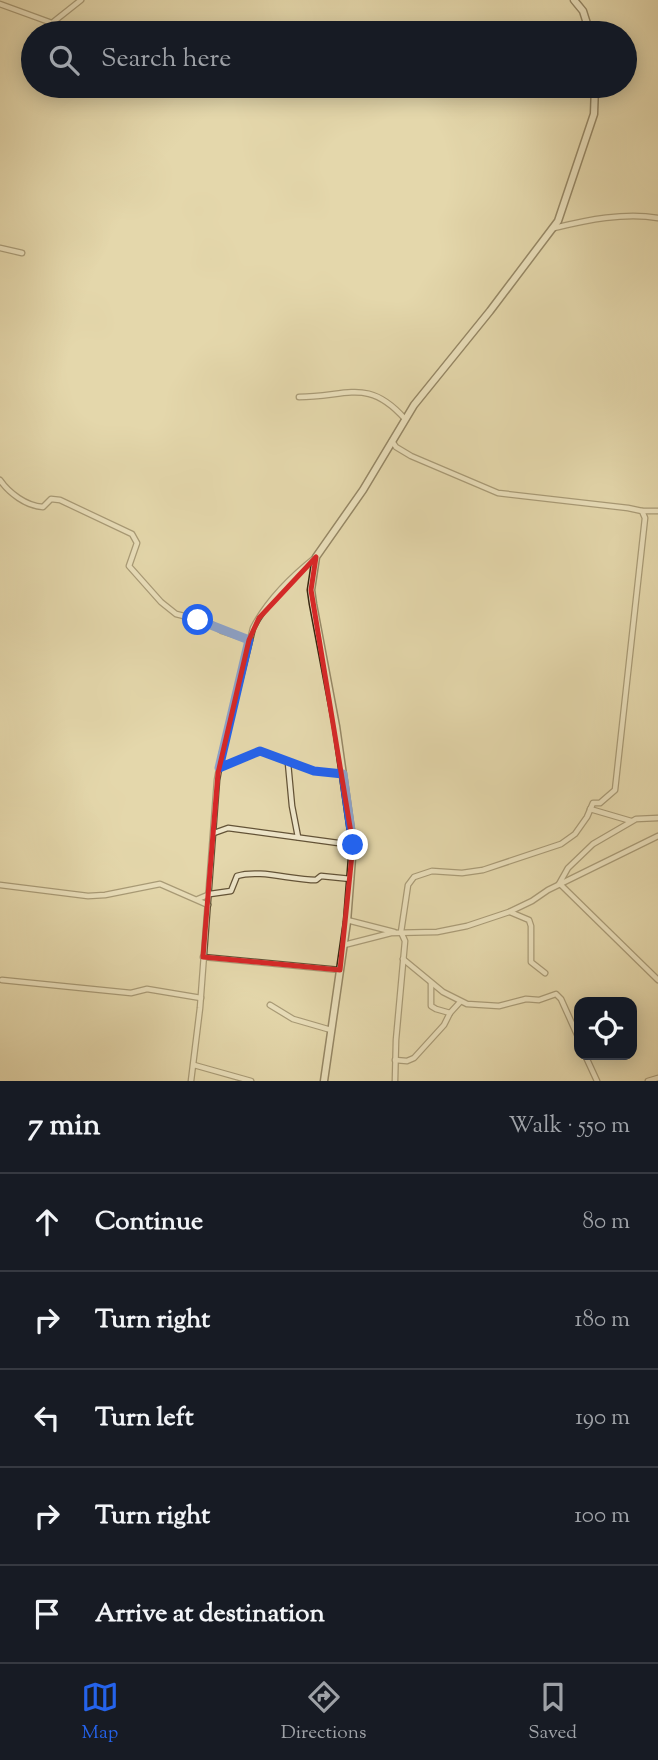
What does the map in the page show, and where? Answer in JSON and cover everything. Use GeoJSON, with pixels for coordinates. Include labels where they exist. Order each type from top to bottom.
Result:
{"type":"FeatureCollection","features":[{"type":"Feature","properties":{"kind":"street"},"geometry":{"type":"LineString","coordinates":[[55,21],[81,0]]}},
{"type":"Feature","properties":{"kind":"street"},"geometry":{"type":"LineString","coordinates":[[574,0],[583,11],[586,21]]}},
{"type":"Feature","properties":{"kind":"street"},"geometry":{"type":"LineString","coordinates":[[0,4],[47,21]]}},
{"type":"Feature","properties":{"kind":"street"},"geometry":{"type":"LineString","coordinates":[[191,1081],[201,998],[219,768],[249,640],[258,618],[293,577],[316,557],[363,490],[405,419],[553,228],[563,212],[596,107],[596,98]]}},
{"type":"Feature","properties":{"kind":"street"},"geometry":{"type":"LineString","coordinates":[[553,228],[618,217],[658,218]]}},
{"type":"Feature","properties":{"kind":"street"},"geometry":{"type":"LineString","coordinates":[[0,248],[22,253]]}},
{"type":"Feature","properties":{"kind":"street"},"geometry":{"type":"LineString","coordinates":[[299,397],[371,393],[388,402],[405,419]]}},
{"type":"Feature","properties":{"kind":"street"},"geometry":{"type":"LineString","coordinates":[[392,441],[396,447],[411,456],[498,492],[658,511]]}},
{"type":"Feature","properties":{"kind":"street"},"geometry":{"type":"LineString","coordinates":[[0,480],[31,505],[43,506],[51,499],[60,499],[132,534],[137,543],[129,566],[169,609],[183,617],[208,622],[222,631],[249,640]]}},
{"type":"Feature","properties":{"kind":"street"},"geometry":{"type":"LineString","coordinates":[[395,1081],[405,941],[398,932],[408,885],[414,877],[432,871],[462,873],[483,870],[561,844],[575,834],[593,803],[605,800],[616,787],[644,524],[642,511]]}},
{"type":"Feature","properties":{"kind":"street"},"geometry":{"type":"LineString","coordinates":[[316,557],[313,604],[336,726],[353,845],[344,945],[324,1081]]}},
{"type":"Feature","properties":{"kind":"street"},"geometry":{"type":"LineString","coordinates":[[219,768],[260,751],[314,771],[343,774]]}},
{"type":"Feature","properties":{"kind":"street"},"geometry":{"type":"LineString","coordinates":[[288,763],[298,837]]}},
{"type":"Feature","properties":{"kind":"street"},"geometry":{"type":"LineString","coordinates":[[590,809],[632,821]]}},
{"type":"Feature","properties":{"kind":"street"},"geometry":{"type":"LineString","coordinates":[[559,885],[568,867],[585,851],[632,821],[658,818]]}},
{"type":"Feature","properties":{"kind":"street"},"geometry":{"type":"LineString","coordinates":[[214,833],[228,828],[353,845]]}},
{"type":"Feature","properties":{"kind":"street"},"geometry":{"type":"LineString","coordinates":[[347,920],[398,932],[437,932],[473,924],[533,901],[559,885],[658,836]]}},
{"type":"Feature","properties":{"kind":"street"},"geometry":{"type":"LineString","coordinates":[[197,900],[210,894],[231,891],[237,876],[251,873],[303,880],[317,880],[321,876],[351,879]]}},
{"type":"Feature","properties":{"kind":"street"},"geometry":{"type":"LineString","coordinates":[[0,885],[51,893],[97,896],[160,884],[208,905]]}},
{"type":"Feature","properties":{"kind":"street"},"geometry":{"type":"LineString","coordinates":[[559,885],[658,980]]}},
{"type":"Feature","properties":{"kind":"street"},"geometry":{"type":"LineString","coordinates":[[509,912],[529,919],[531,962],[545,973]]}},
{"type":"Feature","properties":{"kind":"street"},"geometry":{"type":"LineString","coordinates":[[344,945],[398,932]]}},
{"type":"Feature","properties":{"kind":"street"},"geometry":{"type":"LineString","coordinates":[[203,957],[340,970]]}},
{"type":"Feature","properties":{"kind":"street"},"geometry":{"type":"LineString","coordinates":[[403,960],[460,1002],[473,1005],[499,1006],[525,999],[539,1000],[556,993],[574,1028]]}},
{"type":"Feature","properties":{"kind":"street"},"geometry":{"type":"LineString","coordinates":[[2,980],[131,993],[147,989],[201,998]]}},
{"type":"Feature","properties":{"kind":"street"},"geometry":{"type":"LineString","coordinates":[[431,983],[431,1006],[450,1013]]}},
{"type":"Feature","properties":{"kind":"street"},"geometry":{"type":"LineString","coordinates":[[395,1060],[407,1061],[414,1058],[444,1025],[460,1002]]}},
{"type":"Feature","properties":{"kind":"street"},"geometry":{"type":"LineString","coordinates":[[270,1005],[293,1019],[331,1030]]}},
{"type":"Feature","properties":{"kind":"street"},"geometry":{"type":"LineString","coordinates":[[587,1060],[597,1081]]}},
{"type":"Feature","properties":{"kind":"street"},"geometry":{"type":"LineString","coordinates":[[194,1065],[251,1081]]}},
{"type":"Feature","properties":{"kind":"street"},"geometry":{"type":"LineString","coordinates":[[648,1081],[658,1078]]}},
{"type":"Feature","properties":{"kind":"highlighted area"},"geometry":{"type":"Polygon","coordinates":[[[316,557],[311,590],[353,845],[340,970],[203,957],[218,773],[249,640],[259,618],[316,557]]]}},
{"type":"Feature","properties":{"kind":"route"},"geometry":{"type":"LineString","coordinates":[[198,620],[249,640],[219,768],[264,751],[293,765],[314,771],[343,774],[353,845]]}}]}
